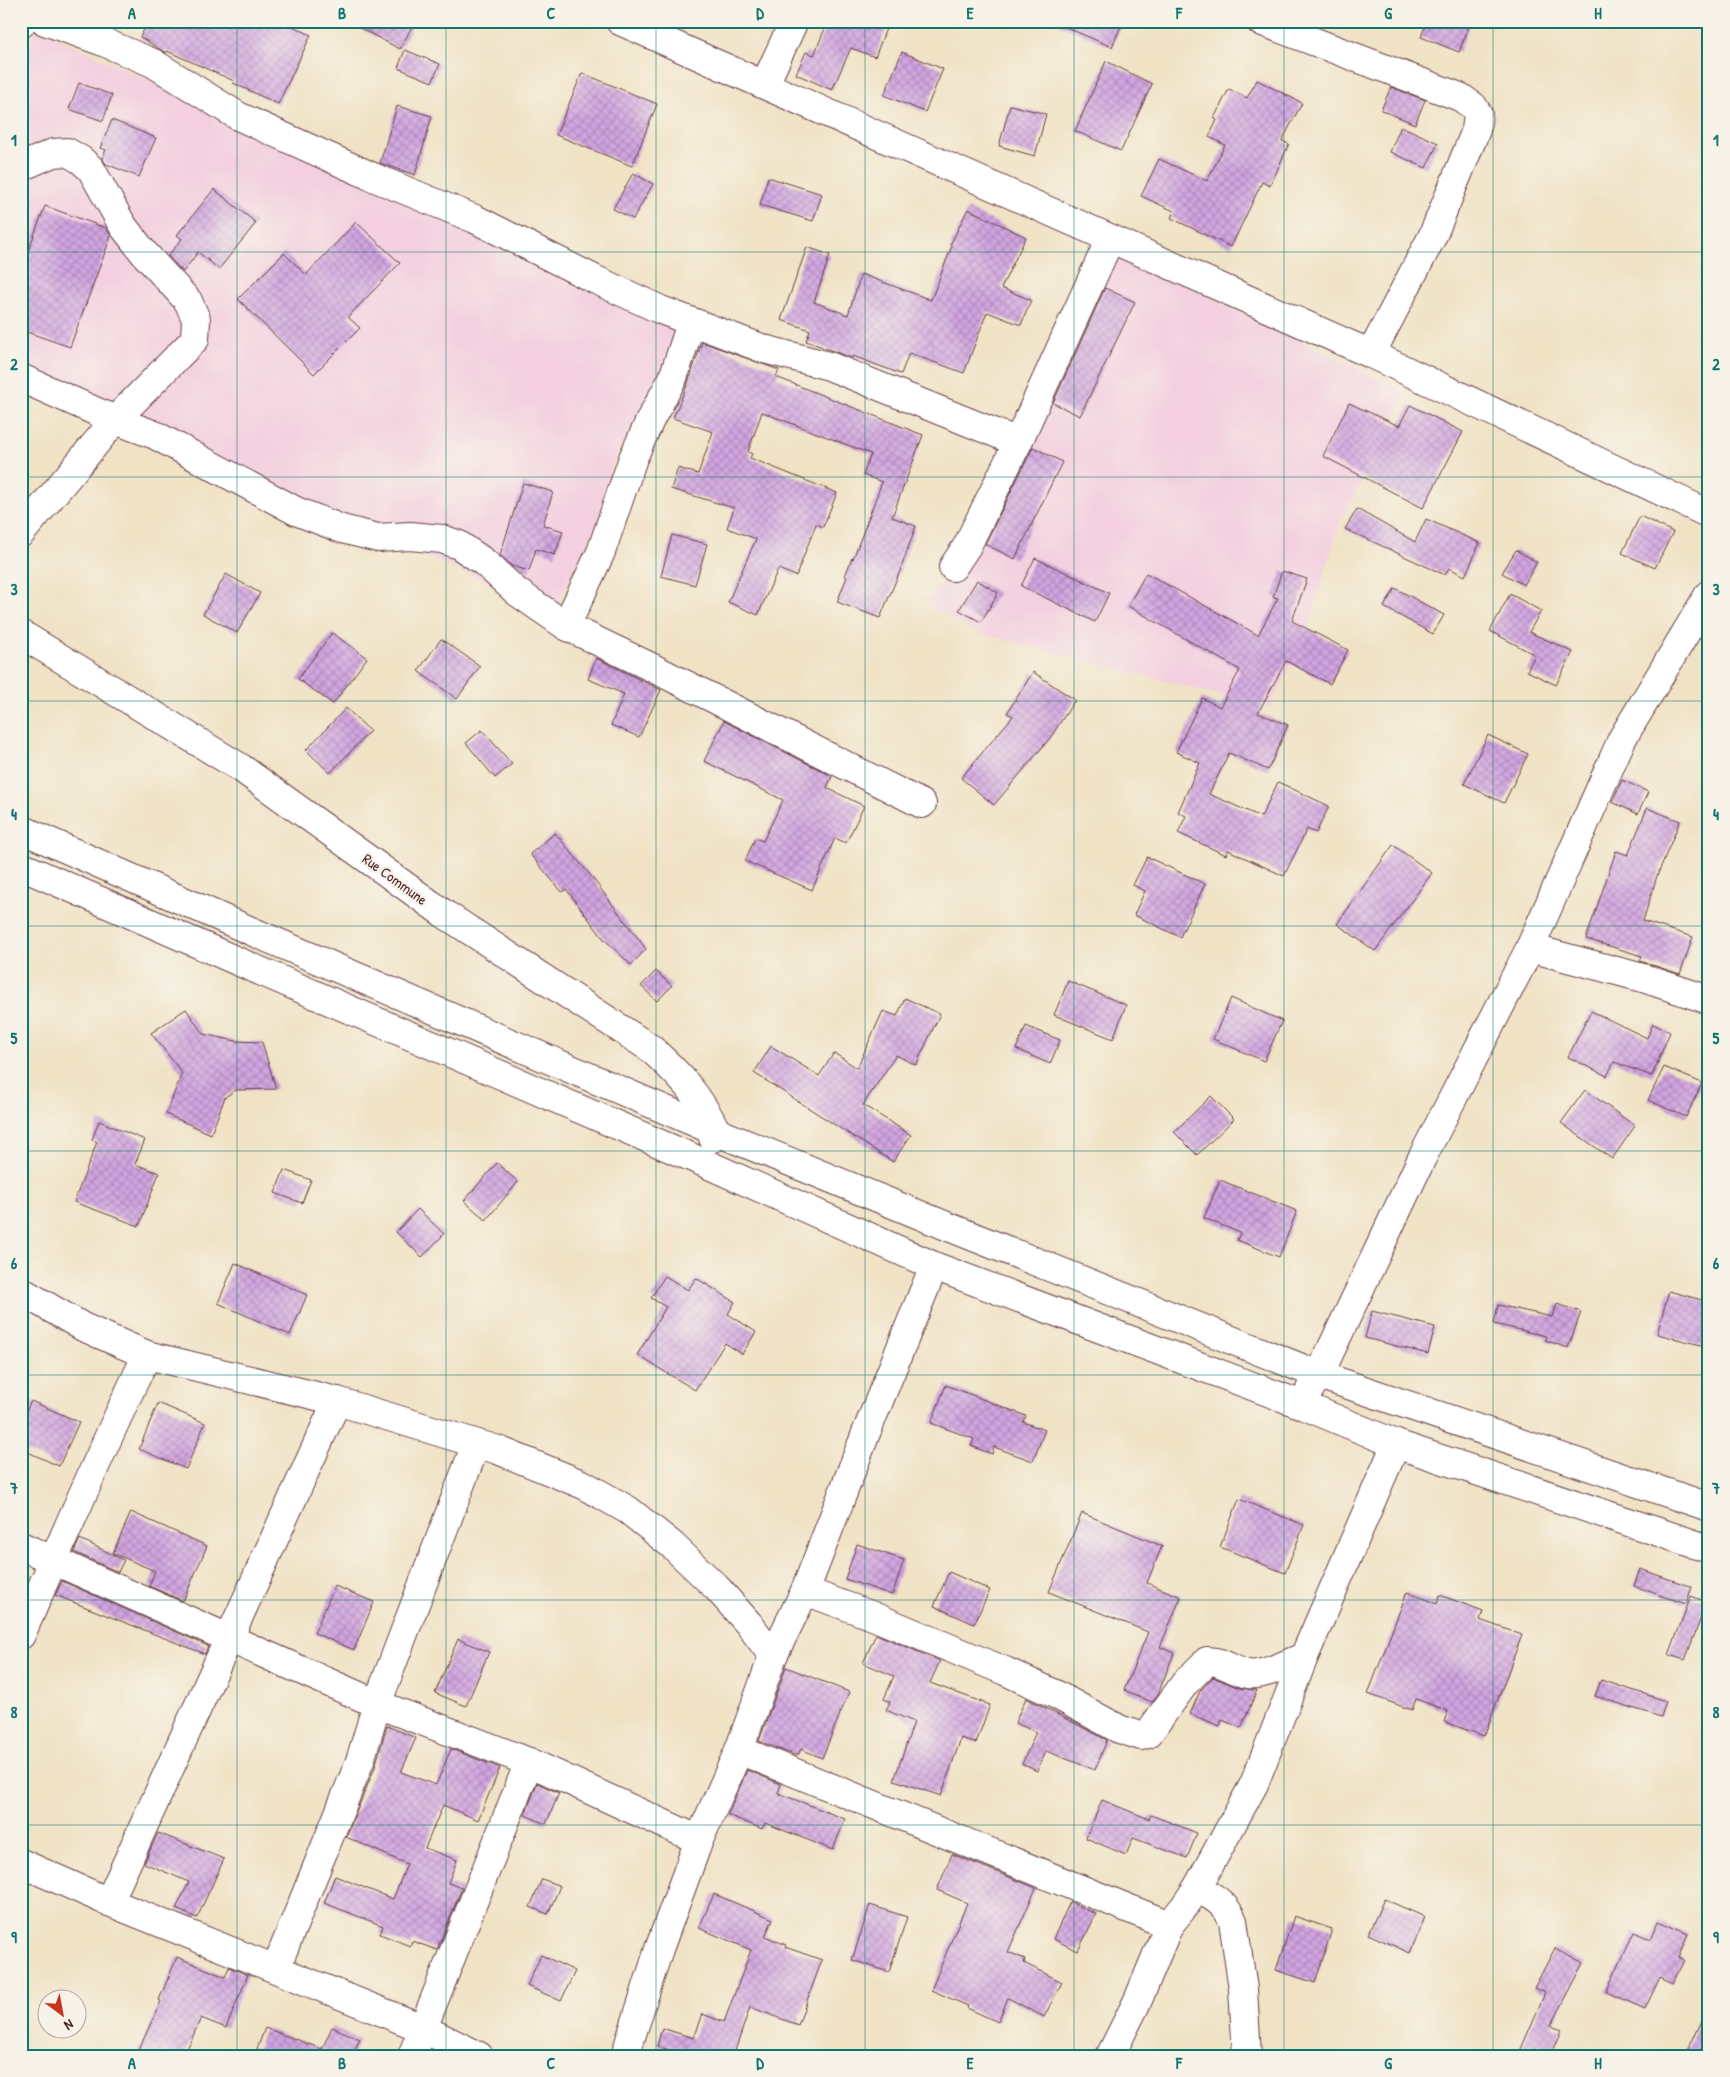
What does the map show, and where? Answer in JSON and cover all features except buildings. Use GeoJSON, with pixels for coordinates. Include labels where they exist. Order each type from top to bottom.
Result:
{"type":"FeatureCollection","features":[{"type":"Feature","properties":{"kind":"street"},"geometry":{"type":"LineString","coordinates":[[45,21],[101,41],[153,63],[238,116],[373,177],[475,219],[594,280],[691,323],[764,349],[829,366],[1018,442]]}},
{"type":"Feature","properties":{"kind":"street"},"geometry":{"type":"LineString","coordinates":[[620,21],[766,84],[1110,240],[1371,354],[1709,514]]}},
{"type":"Feature","properties":{"kind":"street"},"geometry":{"type":"LineString","coordinates":[[766,84],[794,21]]}},
{"type":"Feature","properties":{"kind":"street"},"geometry":{"type":"LineString","coordinates":[[1260,21],[1460,97],[1473,106],[1478,114],[1476,130],[1434,235],[1371,354]]}},
{"type":"Feature","properties":{"kind":"street"},"geometry":{"type":"LineString","coordinates":[[21,167],[54,153],[67,152],[81,160],[91,169],[123,226],[188,301],[196,319],[195,339],[115,420],[21,533]]}},
{"type":"Feature","properties":{"kind":"street"},"geometry":{"type":"LineString","coordinates":[[953,566],[967,546],[1018,442],[1110,240]]}},
{"type":"Feature","properties":{"kind":"street"},"geometry":{"type":"LineString","coordinates":[[566,626],[600,552],[633,458],[651,418],[673,378],[691,323]]}},
{"type":"Feature","properties":{"kind":"street"},"geometry":{"type":"LineString","coordinates":[[21,378],[164,440],[296,511],[342,529],[378,538],[410,536],[442,539],[459,545],[484,562],[517,592],[566,626],[922,804]]}},
{"type":"Feature","properties":{"kind":"street"},"geometry":{"type":"LineString","coordinates":[[1300,1404],[1319,1374],[1422,1158],[1530,948],[1622,739],[1709,594]]}},
{"type":"Feature","properties":{"kind":"street","name":"Rue Commune"},"geometry":{"type":"LineString","coordinates":[[21,634],[241,768],[443,913],[650,1048],[680,1076],[704,1107],[717,1132]]}},
{"type":"Feature","properties":{"kind":"street"},"geometry":{"type":"LineString","coordinates":[[21,829],[250,931],[717,1132],[949,1228],[1319,1374],[1709,1507]]}},
{"type":"Feature","properties":{"kind":"street"},"geometry":{"type":"LineString","coordinates":[[21,866],[700,1161],[934,1266],[1300,1404],[1396,1444],[1709,1549]]}},
{"type":"Feature","properties":{"kind":"street"},"geometry":{"type":"LineString","coordinates":[[238,961],[250,931]]}},
{"type":"Feature","properties":{"kind":"street"},"geometry":{"type":"LineString","coordinates":[[1530,948],[1643,978],[1709,1000]]}},
{"type":"Feature","properties":{"kind":"street"},"geometry":{"type":"LineString","coordinates":[[700,1161],[717,1132]]}},
{"type":"Feature","properties":{"kind":"street"},"geometry":{"type":"LineString","coordinates":[[625,2056],[659,1949],[699,1840],[739,1750],[773,1656],[805,1591],[866,1433],[934,1266]]}},
{"type":"Feature","properties":{"kind":"street"},"geometry":{"type":"LineString","coordinates":[[21,1291],[83,1327],[147,1355],[337,1401],[498,1450],[584,1486],[628,1510],[672,1545],[716,1587],[749,1624],[773,1656]]}},
{"type":"Feature","properties":{"kind":"street"},"geometry":{"type":"LineString","coordinates":[[21,1635],[52,1559],[84,1493],[111,1427],[147,1355]]}},
{"type":"Feature","properties":{"kind":"street"},"geometry":{"type":"LineString","coordinates":[[110,1902],[337,1401]]}},
{"type":"Feature","properties":{"kind":"street"},"geometry":{"type":"LineString","coordinates":[[276,1968],[360,1760],[377,1704],[476,1444]]}},
{"type":"Feature","properties":{"kind":"street"},"geometry":{"type":"LineString","coordinates":[[1110,2056],[1138,2000],[1169,1925],[1197,1888],[1254,1784],[1304,1656],[1396,1444]]}},
{"type":"Feature","properties":{"kind":"street"},"geometry":{"type":"LineString","coordinates":[[21,1546],[377,1704],[528,1762],[699,1840]]}},
{"type":"Feature","properties":{"kind":"street"},"geometry":{"type":"LineString","coordinates":[[805,1591],[873,1616],[1005,1672],[1054,1694],[1119,1729],[1141,1736],[1150,1731],[1185,1683],[1207,1661],[1216,1661],[1248,1674],[1259,1674],[1304,1656]]}},
{"type":"Feature","properties":{"kind":"street"},"geometry":{"type":"LineString","coordinates":[[739,1750],[1169,1925]]}},
{"type":"Feature","properties":{"kind":"street"},"geometry":{"type":"LineString","coordinates":[[412,2056],[528,1762]]}},
{"type":"Feature","properties":{"kind":"street"},"geometry":{"type":"LineString","coordinates":[[21,1863],[110,1902],[422,2028],[479,2056]]}},
{"type":"Feature","properties":{"kind":"street"},"geometry":{"type":"LineString","coordinates":[[1197,1888],[1222,1902],[1229,1911],[1233,1921],[1244,1989],[1247,2056]]}},
{"type":"Feature","properties":{"kind":"shaded area"},"geometry":{"type":"Polygon","coordinates":[[[36,28],[687,327],[612,464],[606,508],[554,609],[416,553],[21,377],[21,62],[36,28]]]}},
{"type":"Feature","properties":{"kind":"shaded area"},"geometry":{"type":"Polygon","coordinates":[[[1115,251],[1407,393],[1339,524],[1308,630],[1270,708],[978,633],[929,606],[926,601],[961,561],[1115,251]]]}}]}
